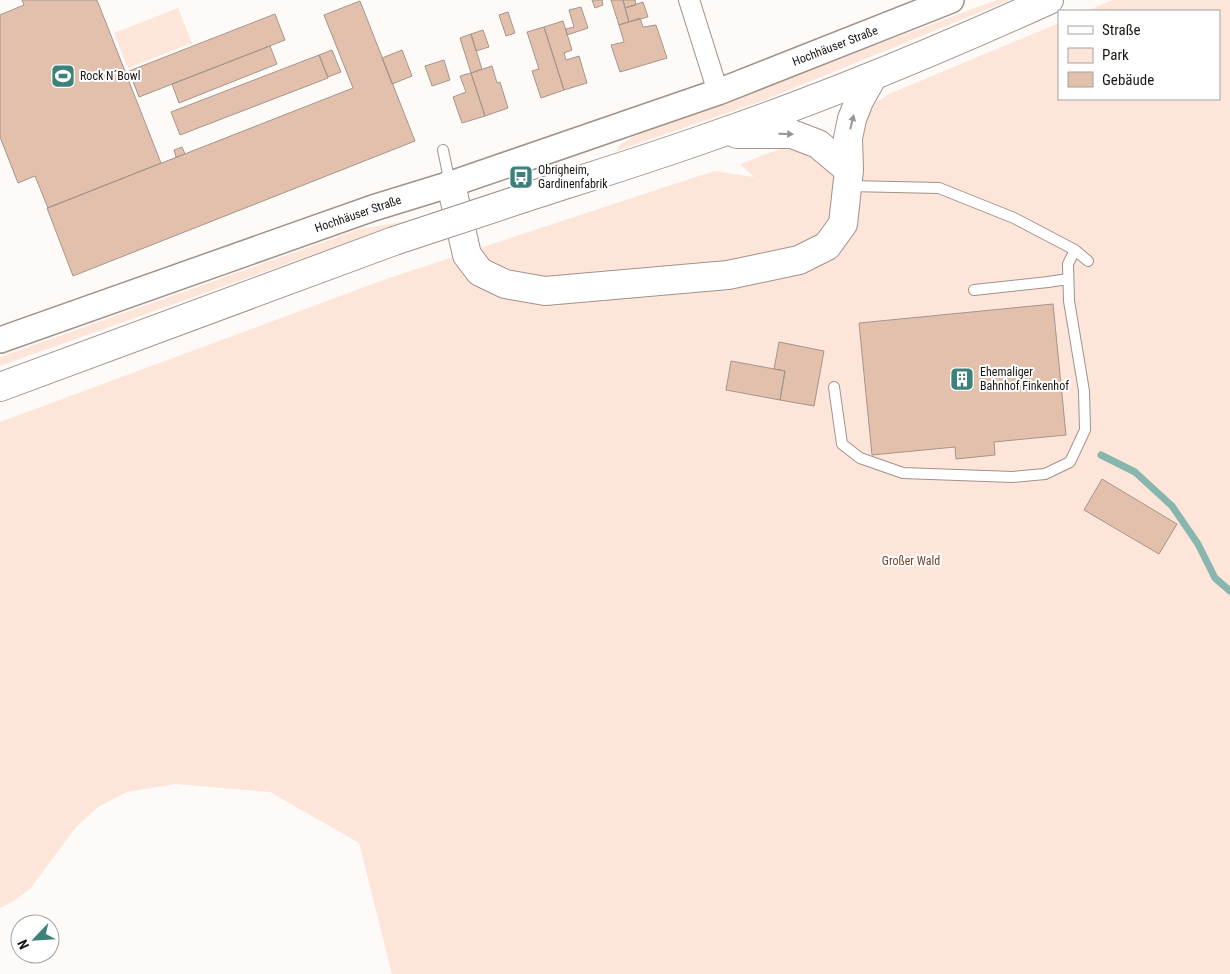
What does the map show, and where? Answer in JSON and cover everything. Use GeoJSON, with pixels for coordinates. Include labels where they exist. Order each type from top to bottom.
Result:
{"type":"FeatureCollection","features":[{"type":"Feature","properties":{"kind":"highway"},"geometry":{"type":"LineString","coordinates":[[0,387],[394,241],[719,134],[872,76],[1049,0]]}},
{"type":"Feature","properties":{"kind":"highway"},"geometry":{"type":"LineString","coordinates":[[451,184],[467,255],[480,272],[505,284],[545,291],[728,275],[799,260],[827,246],[843,224],[848,178],[848,138],[852,119],[872,76]]}},
{"type":"Feature","properties":{"kind":"highway"},"geometry":{"type":"LineString","coordinates":[[719,134],[792,134],[818,144],[848,178]]}},
{"type":"Feature","properties":{"kind":"street"},"geometry":{"type":"LineString","coordinates":[[689,0],[718,92]]}},
{"type":"Feature","properties":{"kind":"street","name":"Hochhäuser Straße"},"geometry":{"type":"LineString","coordinates":[[1,338],[374,208],[451,184],[718,92],[951,0]]}},
{"type":"Feature","properties":{"kind":"lane"},"geometry":{"type":"LineString","coordinates":[[443,150],[451,184]]}},
{"type":"Feature","properties":{"kind":"lane"},"geometry":{"type":"LineString","coordinates":[[848,178],[939,188],[1014,218],[1075,250],[1088,261]]}},
{"type":"Feature","properties":{"kind":"lane"},"geometry":{"type":"LineString","coordinates":[[834,387],[842,444],[860,458],[903,473],[1012,477],[1045,474],[1070,462],[1085,430],[1084,391],[1069,301],[1068,264],[1075,250]]}},
{"type":"Feature","properties":{"kind":"lane"},"geometry":{"type":"LineString","coordinates":[[974,290],[1068,278]]}},
{"type":"Feature","properties":{"kind":"green space"},"geometry":{"type":"Polygon","coordinates":[[[997,0],[1010,0],[762,101],[616,151],[621,144],[646,130],[997,0]]]}},
{"type":"Feature","properties":{"kind":"green space","name":"Großer Wald"},"geometry":{"type":"Polygon","coordinates":[[[1112,0],[1230,0],[1230,974],[392,974],[359,843],[270,792],[176,784],[127,792],[98,807],[76,827],[30,889],[14,901],[0,908],[0,422],[389,278],[714,171],[754,177],[740,164],[780,149],[799,144],[830,171],[867,108],[889,94],[1058,23],[1058,100],[1220,100],[1220,10],[1089,10],[1112,0]]]}},
{"type":"Feature","properties":{"kind":"green space"},"geometry":{"type":"Polygon","coordinates":[[[178,8],[192,43],[128,68],[114,33],[178,8]]]}},
{"type":"Feature","properties":{"kind":"green space"},"geometry":{"type":"Polygon","coordinates":[[[407,221],[0,366],[0,357],[360,229],[407,221]]]}},
{"type":"Feature","properties":{"kind":"building","name":"Rock N´Bowl"},"geometry":{"type":"Polygon","coordinates":[[[22,0],[97,0],[161,163],[48,208],[35,176],[18,183],[0,137],[0,15],[24,5],[22,0]]]}},
{"type":"Feature","properties":{"kind":"building"},"geometry":{"type":"Polygon","coordinates":[[[592,0],[602,0],[603,5],[595,8],[592,0]]]}},
{"type":"Feature","properties":{"kind":"building"},"geometry":{"type":"Polygon","coordinates":[[[611,0],[623,0],[629,22],[619,25],[611,0]]]}},
{"type":"Feature","properties":{"kind":"building"},"geometry":{"type":"Polygon","coordinates":[[[623,0],[635,0],[636,5],[625,8],[623,0]]]}},
{"type":"Feature","properties":{"kind":"building"},"geometry":{"type":"Polygon","coordinates":[[[360,1],[415,141],[73,276],[47,208],[353,88],[324,15],[360,1]]]}},
{"type":"Feature","properties":{"kind":"building"},"geometry":{"type":"Polygon","coordinates":[[[643,2],[648,17],[629,22],[625,8],[643,2]]]}},
{"type":"Feature","properties":{"kind":"building"},"geometry":{"type":"Polygon","coordinates":[[[581,7],[588,28],[567,35],[566,29],[574,27],[569,10],[581,7]]]}},
{"type":"Feature","properties":{"kind":"building"},"geometry":{"type":"Polygon","coordinates":[[[508,12],[515,33],[506,36],[499,15],[508,12]]]}},
{"type":"Feature","properties":{"kind":"building"},"geometry":{"type":"Polygon","coordinates":[[[275,14],[285,40],[139,97],[129,71],[275,14]]]}},
{"type":"Feature","properties":{"kind":"building"},"geometry":{"type":"Polygon","coordinates":[[[640,18],[643,27],[656,25],[667,58],[620,72],[611,45],[624,42],[619,25],[640,18]]]}},
{"type":"Feature","properties":{"kind":"building"},"geometry":{"type":"Polygon","coordinates":[[[563,21],[572,50],[564,53],[566,60],[579,56],[587,83],[564,90],[544,27],[563,21]]]}},
{"type":"Feature","properties":{"kind":"building"},"geometry":{"type":"Polygon","coordinates":[[[544,27],[564,90],[541,98],[532,71],[539,69],[527,32],[544,27]]]}},
{"type":"Feature","properties":{"kind":"building"},"geometry":{"type":"Polygon","coordinates":[[[483,30],[489,47],[476,51],[471,34],[483,30]]]}},
{"type":"Feature","properties":{"kind":"building"},"geometry":{"type":"Polygon","coordinates":[[[471,34],[482,69],[471,73],[460,38],[471,34]]]}},
{"type":"Feature","properties":{"kind":"building"},"geometry":{"type":"Polygon","coordinates":[[[270,46],[277,64],[179,103],[172,84],[270,46]]]}},
{"type":"Feature","properties":{"kind":"building"},"geometry":{"type":"Polygon","coordinates":[[[332,50],[341,72],[328,77],[319,55],[332,50]]]}},
{"type":"Feature","properties":{"kind":"building"},"geometry":{"type":"Polygon","coordinates":[[[402,50],[412,76],[392,84],[382,58],[402,50]]]}},
{"type":"Feature","properties":{"kind":"building"},"geometry":{"type":"Polygon","coordinates":[[[319,55],[328,78],[180,135],[171,112],[319,55]]]}},
{"type":"Feature","properties":{"kind":"building"},"geometry":{"type":"Polygon","coordinates":[[[444,60],[450,80],[432,86],[425,66],[444,60]]]}},
{"type":"Feature","properties":{"kind":"building"},"geometry":{"type":"Polygon","coordinates":[[[492,66],[497,83],[500,82],[508,108],[485,116],[471,73],[492,66]]]}},
{"type":"Feature","properties":{"kind":"building"},"geometry":{"type":"Polygon","coordinates":[[[471,73],[485,116],[462,123],[453,97],[466,92],[460,76],[471,73]]]}},
{"type":"Feature","properties":{"kind":"building"},"geometry":{"type":"Polygon","coordinates":[[[182,147],[185,154],[176,157],[174,150],[182,147]]]}},
{"type":"Feature","properties":{"kind":"building","name":"Ehemaliger Bahnhof Finkenhof"},"geometry":{"type":"Polygon","coordinates":[[[1053,304],[1066,435],[994,442],[995,455],[956,459],[955,447],[872,455],[859,323],[1053,304]]]}},
{"type":"Feature","properties":{"kind":"building"},"geometry":{"type":"Polygon","coordinates":[[[779,342],[824,351],[814,406],[780,400],[785,371],[774,369],[779,342]]]}},
{"type":"Feature","properties":{"kind":"building"},"geometry":{"type":"Polygon","coordinates":[[[731,361],[785,371],[780,400],[726,390],[731,361]]]}},
{"type":"Feature","properties":{"kind":"building"},"geometry":{"type":"Polygon","coordinates":[[[1102,479],[1177,524],[1159,554],[1084,510],[1102,479]]]}},
{"type":"Feature","properties":{"kind":"waterway"},"geometry":{"type":"LineString","coordinates":[[1101,455],[1135,472],[1172,506],[1198,544],[1215,578],[1230,591]]}},
{"type":"Feature","properties":{"kind":"place","name":"Rock N´Bowl"},"geometry":{"type":"Point","coordinates":[63,76]}},
{"type":"Feature","properties":{"kind":"place","name":"Obrigheim, Gardinenfabrik"},"geometry":{"type":"Point","coordinates":[521,177]}},
{"type":"Feature","properties":{"kind":"place","name":"Ehemaliger Bahnhof Finkenhof"},"geometry":{"type":"Point","coordinates":[962,379]}}]}
